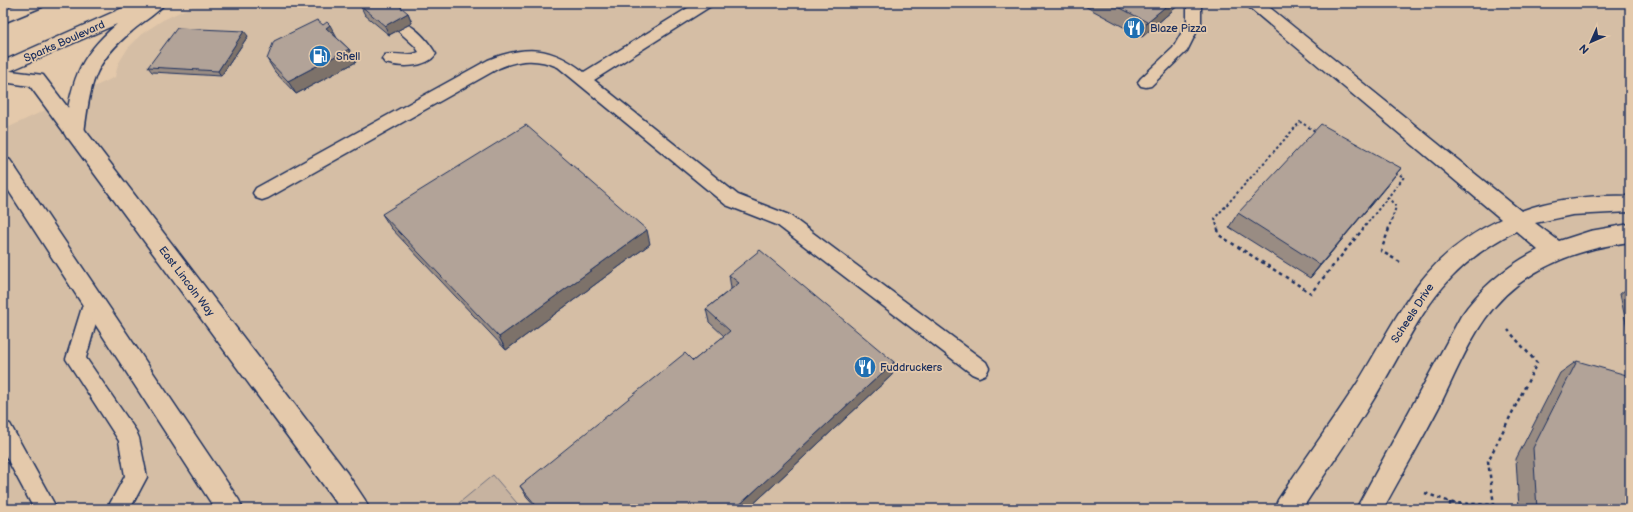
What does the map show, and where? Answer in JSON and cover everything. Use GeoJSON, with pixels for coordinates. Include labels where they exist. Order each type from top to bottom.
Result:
{"type":"FeatureCollection","features":[{"type":"Feature","properties":{"kind":"street"},"geometry":{"type":"LineString","coordinates":[[3,17],[36,3]]}},
{"type":"Feature","properties":{"kind":"street","name":"Sparks Boulevard"},"geometry":{"type":"LineString","coordinates":[[3,68],[147,3]]}},
{"type":"Feature","properties":{"kind":"street"},"geometry":{"type":"LineString","coordinates":[[74,133],[81,88],[86,74],[95,58],[111,39],[156,3]]}},
{"type":"Feature","properties":{"kind":"street"},"geometry":{"type":"LineString","coordinates":[[1252,3],[1556,252]]}},
{"type":"Feature","properties":{"kind":"street","name":"East Lincoln Way"},"geometry":{"type":"LineString","coordinates":[[3,76],[36,80],[74,133],[356,509]]}},
{"type":"Feature","properties":{"kind":"street"},"geometry":{"type":"LineString","coordinates":[[4,167],[230,509]]}},
{"type":"Feature","properties":{"kind":"street","name":"Scheels Drive"},"geometry":{"type":"LineString","coordinates":[[1287,509],[1367,388],[1404,321],[1432,282],[1451,263],[1474,246],[1517,221],[1554,210],[1630,204]]}},
{"type":"Feature","properties":{"kind":"street"},"geometry":{"type":"LineString","coordinates":[[1369,509],[1468,328],[1484,302],[1520,271],[1556,252],[1590,240],[1630,233]]}},
{"type":"Feature","properties":{"kind":"lane"},"geometry":{"type":"LineString","coordinates":[[583,79],[706,3]]}},
{"type":"Feature","properties":{"kind":"lane"},"geometry":{"type":"LineString","coordinates":[[1146,82],[1179,51],[1194,23],[1194,3]]}},
{"type":"Feature","properties":{"kind":"lane"},"geometry":{"type":"LineString","coordinates":[[390,59],[403,61],[416,60],[428,54],[420,42],[401,27]]}},
{"type":"Feature","properties":{"kind":"lane"},"geometry":{"type":"LineString","coordinates":[[262,194],[483,69],[508,58],[531,54],[548,56],[563,63],[732,200],[783,220],[979,368]]}},
{"type":"Feature","properties":{"kind":"lane"},"geometry":{"type":"LineString","coordinates":[[93,300],[76,359],[129,438],[136,477],[118,509]]}},
{"type":"Feature","properties":{"kind":"lane"},"geometry":{"type":"LineString","coordinates":[[3,431],[46,509]]}},
{"type":"Feature","properties":{"kind":"path"},"geometry":{"type":"LineString","coordinates":[[1319,133],[1300,122],[1215,218],[1219,235],[1311,293],[1404,177],[1390,170]]}},
{"type":"Feature","properties":{"kind":"path"},"geometry":{"type":"LineString","coordinates":[[1388,196],[1396,207],[1381,251],[1400,262]]}},
{"type":"Feature","properties":{"kind":"path"},"geometry":{"type":"LineString","coordinates":[[1425,493],[1450,502],[1494,507],[1488,461],[1537,363],[1508,330]]}},
{"type":"Feature","properties":{"kind":"path"},"geometry":{"type":"LineString","coordinates":[[1450,502],[1450,509]]}},
{"type":"Feature","properties":{"kind":"path"},"geometry":{"type":"LineString","coordinates":[[1475,505],[1476,509]]}},
{"type":"Feature","properties":{"kind":"shaded area"},"geometry":{"type":"Polygon","coordinates":[[[199,3],[1630,3],[1630,509],[3,509],[3,130],[115,77],[118,64],[128,48],[143,33],[163,20],[199,3]]]}},
{"type":"Feature","properties":{"kind":"shaded area"},"geometry":{"type":"Polygon","coordinates":[[[493,475],[522,509],[464,509],[459,503],[493,475]]]}},
{"type":"Feature","properties":{"kind":"building"},"geometry":{"type":"Polygon","coordinates":[[[365,3],[396,3],[408,13],[385,26],[360,5],[365,3]]]}},
{"type":"Feature","properties":{"kind":"building"},"geometry":{"type":"Polygon","coordinates":[[[1111,3],[1170,3],[1147,22],[1111,3]]]}},
{"type":"Feature","properties":{"kind":"building"},"geometry":{"type":"Polygon","coordinates":[[[317,20],[323,25],[327,22],[330,25],[326,28],[349,49],[288,81],[267,59],[274,41],[317,20]]]}},
{"type":"Feature","properties":{"kind":"building"},"geometry":{"type":"Polygon","coordinates":[[[177,28],[244,31],[218,71],[148,67],[177,28]]]}},
{"type":"Feature","properties":{"kind":"building"},"geometry":{"type":"Polygon","coordinates":[[[1321,124],[1401,168],[1320,265],[1238,213],[1321,124]]]}},
{"type":"Feature","properties":{"kind":"building"},"geometry":{"type":"Polygon","coordinates":[[[526,125],[647,230],[499,337],[382,214],[526,125]]]}},
{"type":"Feature","properties":{"kind":"building"},"geometry":{"type":"Polygon","coordinates":[[[760,250],[894,362],[735,509],[539,509],[520,486],[685,353],[693,361],[730,331],[706,309],[739,283],[729,275],[760,250]]]}},
{"type":"Feature","properties":{"kind":"building"},"geometry":{"type":"Polygon","coordinates":[[[1577,361],[1630,376],[1630,509],[1537,509],[1533,448],[1577,361]]]}},
{"type":"Feature","properties":{"kind":"place","name":"Blaze Pizza"},"geometry":{"type":"Point","coordinates":[1134,28]}},
{"type":"Feature","properties":{"kind":"place","name":"Shell"},"geometry":{"type":"Point","coordinates":[320,56]}},
{"type":"Feature","properties":{"kind":"place","name":"Fuddruckers"},"geometry":{"type":"Point","coordinates":[865,367]}}]}
